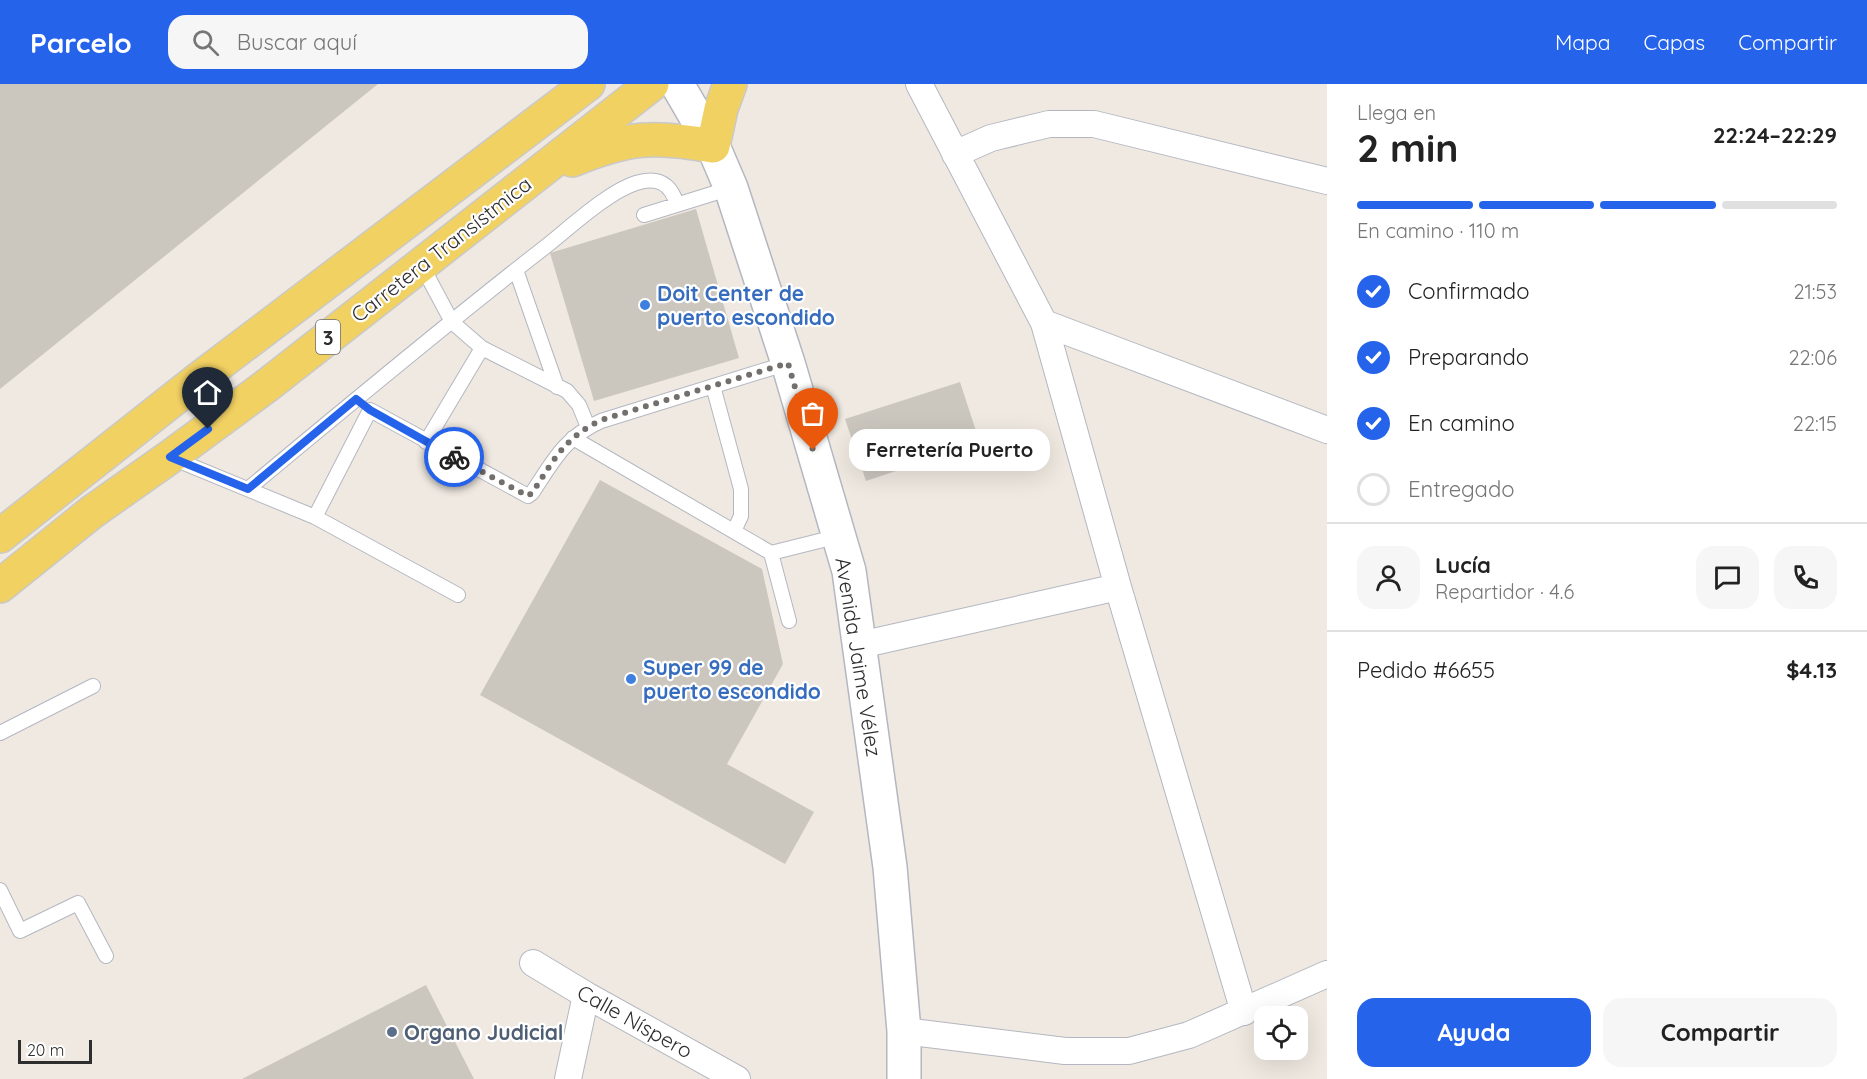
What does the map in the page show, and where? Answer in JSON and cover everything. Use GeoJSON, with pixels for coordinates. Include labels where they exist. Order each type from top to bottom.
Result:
{"type":"FeatureCollection","features":[{"type":"Feature","properties":{"kind":"main road","name":"Carretera Transístmica"},"geometry":{"type":"LineString","coordinates":[[0,536],[199,379],[588,84]]}},
{"type":"Feature","properties":{"kind":"main road","name":"Carretera Transístmica"},"geometry":{"type":"LineString","coordinates":[[0,586],[92,512],[265,387],[652,84]]}},
{"type":"Feature","properties":{"kind":"main road"},"geometry":{"type":"LineString","coordinates":[[530,180],[612,144],[647,138],[676,139],[713,146],[730,84]]}},
{"type":"Feature","properties":{"kind":"street","name":"Avenida Jaime Vélez"},"geometry":{"type":"LineString","coordinates":[[677,84],[713,146],[730,188],[788,363],[849,571],[890,867],[904,1031],[904,1079]]}},
{"type":"Feature","properties":{"kind":"street"},"geometry":{"type":"LineString","coordinates":[[919,84],[1044,323],[1118,587],[1244,1012]]}},
{"type":"Feature","properties":{"kind":"street"},"geometry":{"type":"LineString","coordinates":[[955,154],[991,138],[1049,124],[1094,123],[1327,181]]}},
{"type":"Feature","properties":{"kind":"street"},"geometry":{"type":"LineString","coordinates":[[1044,323],[1327,430]]}},
{"type":"Feature","properties":{"kind":"street"},"geometry":{"type":"LineString","coordinates":[[860,645],[1118,587]]}},
{"type":"Feature","properties":{"kind":"street","name":"Calle Níspero"},"geometry":{"type":"LineString","coordinates":[[533,963],[737,1079]]}},
{"type":"Feature","properties":{"kind":"street"},"geometry":{"type":"LineString","coordinates":[[904,1031],[1065,1051],[1129,1051],[1189,1035],[1327,974]]}},
{"type":"Feature","properties":{"kind":"street"},"geometry":{"type":"LineString","coordinates":[[568,1079],[586,995]]}},
{"type":"Feature","properties":{"kind":"lane"},"geometry":{"type":"LineString","coordinates":[[248,489],[356,399],[617,191],[637,183],[659,181],[672,189],[677,204]]}},
{"type":"Feature","properties":{"kind":"lane"},"geometry":{"type":"LineString","coordinates":[[644,214],[730,188]]}},
{"type":"Feature","properties":{"kind":"lane"},"geometry":{"type":"LineString","coordinates":[[421,264],[452,322],[482,348],[567,391],[579,405],[588,427]]}},
{"type":"Feature","properties":{"kind":"lane"},"geometry":{"type":"LineString","coordinates":[[516,270],[558,387]]}},
{"type":"Feature","properties":{"kind":"lane"},"geometry":{"type":"LineString","coordinates":[[426,442],[482,348]]}},
{"type":"Feature","properties":{"kind":"lane"},"geometry":{"type":"LineString","coordinates":[[356,399],[370,410],[426,442],[528,496],[564,446],[601,420],[788,363]]}},
{"type":"Feature","properties":{"kind":"lane"},"geometry":{"type":"LineString","coordinates":[[713,386],[741,489],[741,516],[734,531]]}},
{"type":"Feature","properties":{"kind":"lane"},"geometry":{"type":"LineString","coordinates":[[315,517],[370,410]]}},
{"type":"Feature","properties":{"kind":"lane"},"geometry":{"type":"LineString","coordinates":[[573,438],[771,553],[789,621]]}},
{"type":"Feature","properties":{"kind":"lane"},"geometry":{"type":"LineString","coordinates":[[170,457],[315,517],[458,595]]}},
{"type":"Feature","properties":{"kind":"lane"},"geometry":{"type":"LineString","coordinates":[[771,553],[839,536]]}},
{"type":"Feature","properties":{"kind":"lane"},"geometry":{"type":"LineString","coordinates":[[0,733],[93,686]]}},
{"type":"Feature","properties":{"kind":"lane"},"geometry":{"type":"LineString","coordinates":[[0,890],[20,931],[78,903],[106,956]]}},
{"type":"Feature","properties":{"kind":"building"},"geometry":{"type":"Polygon","coordinates":[[[0,84],[378,84],[0,389],[0,84]]]}},
{"type":"Feature","properties":{"kind":"building","name":"Doit Center de puerto escondido"},"geometry":{"type":"Polygon","coordinates":[[[696,209],[739,358],[594,401],[550,253],[696,209]]]}},
{"type":"Feature","properties":{"kind":"building"},"geometry":{"type":"Polygon","coordinates":[[[960,382],[980,443],[866,481],[845,419],[960,382]]]}},
{"type":"Feature","properties":{"kind":"building","name":"Super 99 de puerto escondido"},"geometry":{"type":"Polygon","coordinates":[[[600,480],[762,569],[783,664],[727,764],[814,812],[785,864],[480,695],[600,480]]]}},
{"type":"Feature","properties":{"kind":"building","name":"Organo Judicial"},"geometry":{"type":"Polygon","coordinates":[[[426,985],[474,1079],[242,1079],[426,985]]]}},
{"type":"Feature","properties":{"kind":"way so far"},"geometry":{"type":"LineString","coordinates":[[454,457],[528,496],[564,446],[582,430],[601,420],[788,363],[813,450]]}},
{"type":"Feature","properties":{"kind":"place","name":"Doit Center de puerto escondido"},"geometry":{"type":"Point","coordinates":[645,305]}},
{"type":"Feature","properties":{"kind":"place","name":"Ferretería Puerto"},"geometry":{"type":"Point","coordinates":[813,450]}},
{"type":"Feature","properties":{"kind":"place","name":"Super 99 de puerto escondido"},"geometry":{"type":"Point","coordinates":[631,679]}},
{"type":"Feature","properties":{"kind":"place","name":"Organo Judicial"},"geometry":{"type":"Point","coordinates":[392,1032]}},
{"type":"Feature","properties":{"kind":"route"},"geometry":{"type":"LineString","coordinates":[[208,429],[170,457],[248,489],[356,399],[370,410],[454,457]]}}]}
